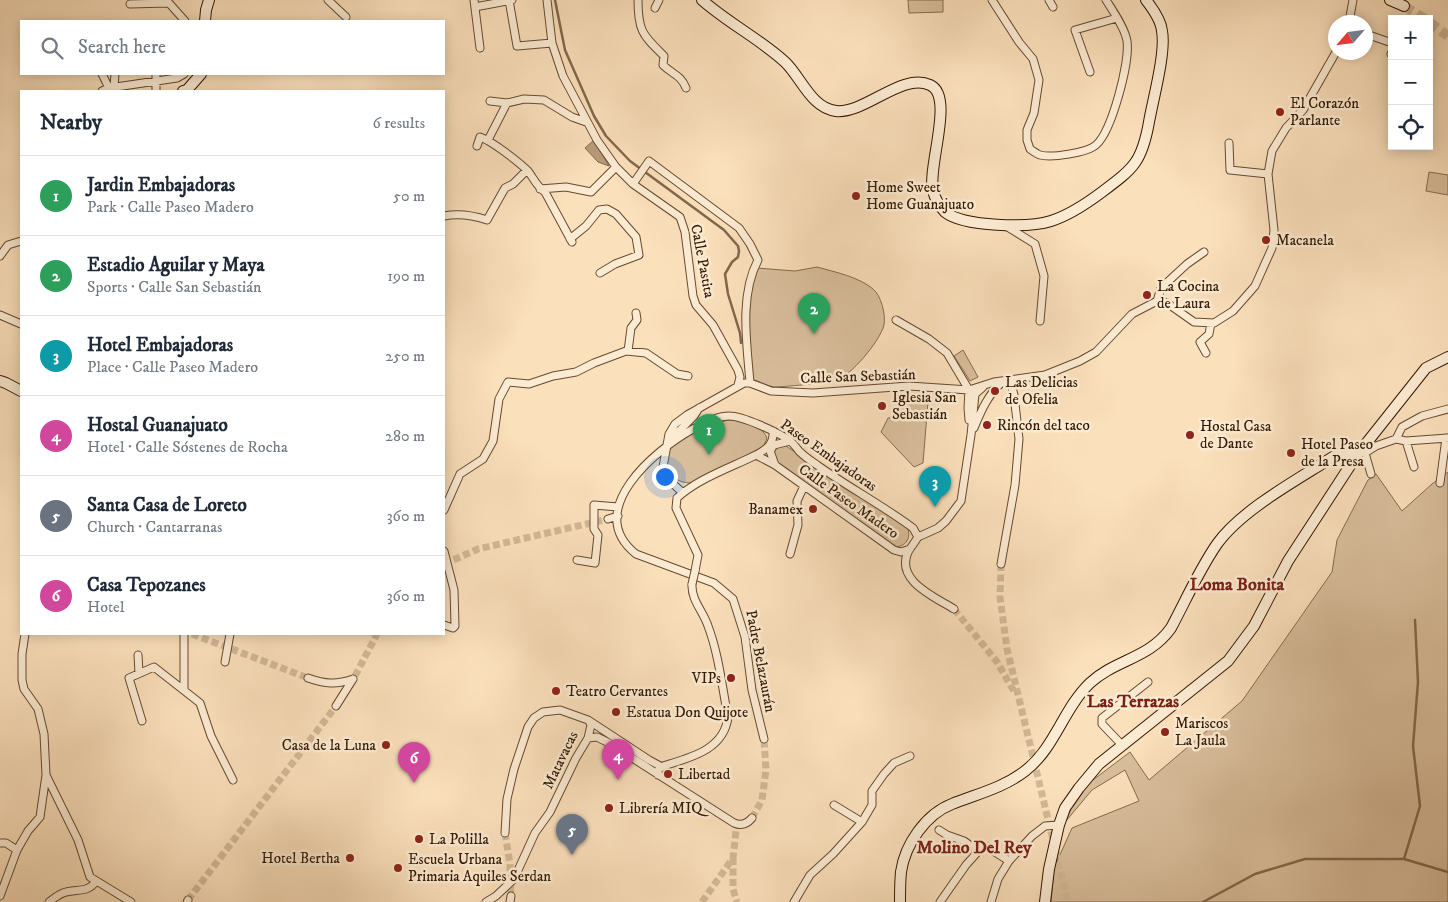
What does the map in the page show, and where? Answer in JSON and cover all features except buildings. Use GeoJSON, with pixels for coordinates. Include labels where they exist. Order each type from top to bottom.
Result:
{"type":"FeatureCollection","features":[{"type":"Feature","properties":{"kind":"street"},"geometry":{"type":"LineString","coordinates":[[205,20],[209,0]]}},
{"type":"Feature","properties":{"kind":"street"},"geometry":{"type":"LineString","coordinates":[[328,0],[346,17]]}},
{"type":"Feature","properties":{"kind":"street"},"geometry":{"type":"LineString","coordinates":[[480,48],[474,3],[510,0],[517,46],[552,43]]}},
{"type":"Feature","properties":{"kind":"street","name":"Calle Pastita"},"geometry":{"type":"LineString","coordinates":[[547,0],[552,43],[563,76],[586,122],[616,168],[633,184],[680,217],[685,232],[693,296],[696,305],[713,325],[738,370],[740,377],[738,385]]}},
{"type":"Feature","properties":{"kind":"street"},"geometry":{"type":"LineString","coordinates":[[638,0],[642,34],[664,56],[663,65],[683,79],[686,88]]}},
{"type":"Feature","properties":{"kind":"street"},"geometry":{"type":"LineString","coordinates":[[655,8],[659,0]]}},
{"type":"Feature","properties":{"kind":"street"},"geometry":{"type":"LineString","coordinates":[[702,0],[786,63],[812,97],[833,111],[847,111],[909,84],[922,83],[931,85],[937,91],[941,102],[932,168],[933,191],[938,203],[946,212],[958,218],[970,221],[1024,226],[1038,225],[1074,212],[1117,181],[1138,160],[1144,147],[1160,65],[1162,43],[1162,32],[1158,18],[1146,0]]}},
{"type":"Feature","properties":{"kind":"street"},"geometry":{"type":"LineString","coordinates":[[992,0],[1019,42],[1033,59],[1039,80],[1034,113],[1027,130],[1027,140],[1030,149],[1040,155],[1062,155],[1081,151],[1095,146],[1102,137],[1119,96],[1126,67],[1127,40],[1106,0]]}},
{"type":"Feature","properties":{"kind":"street"},"geometry":{"type":"LineString","coordinates":[[1350,15],[1353,0]]}},
{"type":"Feature","properties":{"kind":"street"},"geometry":{"type":"LineString","coordinates":[[1390,0],[1404,6]]}},
{"type":"Feature","properties":{"kind":"street"},"geometry":{"type":"LineString","coordinates":[[130,4],[168,3],[183,20]]}},
{"type":"Feature","properties":{"kind":"street"},"geometry":{"type":"LineString","coordinates":[[1090,72],[1074,30],[1117,18]]}},
{"type":"Feature","properties":{"kind":"street"},"geometry":{"type":"LineString","coordinates":[[1373,36],[1388,42]]}},
{"type":"Feature","properties":{"kind":"street"},"geometry":{"type":"LineString","coordinates":[[896,320],[929,339],[947,353],[968,390],[992,382],[1045,375],[1080,361],[1096,352],[1132,314],[1157,301],[1167,303],[1194,322],[1211,323],[1223,318],[1233,311],[1255,286],[1272,248],[1274,230],[1268,174],[1272,151],[1278,139],[1303,110],[1331,60]]}},
{"type":"Feature","properties":{"kind":"street"},"geometry":{"type":"LineString","coordinates":[[102,75],[106,90]]}},
{"type":"Feature","properties":{"kind":"street"},"geometry":{"type":"LineString","coordinates":[[106,90],[114,75]]}},
{"type":"Feature","properties":{"kind":"street"},"geometry":{"type":"LineString","coordinates":[[156,75],[156,90]]}},
{"type":"Feature","properties":{"kind":"street"},"geometry":{"type":"LineString","coordinates":[[106,90],[177,78],[182,75]]}},
{"type":"Feature","properties":{"kind":"street"},"geometry":{"type":"LineString","coordinates":[[184,90],[200,75]]}},
{"type":"Feature","properties":{"kind":"street"},"geometry":{"type":"LineString","coordinates":[[490,100],[507,103],[524,99],[544,100],[572,117],[586,122]]}},
{"type":"Feature","properties":{"kind":"street"},"geometry":{"type":"LineString","coordinates":[[488,140],[507,103]]}},
{"type":"Feature","properties":{"kind":"street"},"geometry":{"type":"LineString","coordinates":[[477,146],[480,137],[488,140],[527,170],[540,189],[545,192],[571,240],[599,210],[607,209],[616,214],[636,238],[639,254],[615,264],[600,273]]}},
{"type":"Feature","properties":{"kind":"street"},"geometry":{"type":"LineString","coordinates":[[1229,143],[1230,170],[1268,174]]}},
{"type":"Feature","properties":{"kind":"street"},"geometry":{"type":"LineString","coordinates":[[633,184],[639,172],[647,163],[739,228],[758,260],[752,273],[746,325],[750,383],[738,385],[675,424],[669,434],[663,462],[665,472],[680,496]]}},
{"type":"Feature","properties":{"kind":"street"},"geometry":{"type":"LineString","coordinates":[[540,189],[566,187],[591,192],[616,168]]}},
{"type":"Feature","properties":{"kind":"street"},"geometry":{"type":"LineString","coordinates":[[445,216],[455,214],[487,220],[505,188],[513,184],[527,170]]}},
{"type":"Feature","properties":{"kind":"street"},"geometry":{"type":"LineString","coordinates":[[1005,225],[1035,244],[1044,276],[1040,321]]}},
{"type":"Feature","properties":{"kind":"street"},"geometry":{"type":"LineString","coordinates":[[0,256],[8,245],[20,241]]}},
{"type":"Feature","properties":{"kind":"street"},"geometry":{"type":"LineString","coordinates":[[1157,301],[1161,288],[1187,264],[1204,252]]}},
{"type":"Feature","properties":{"kind":"street"},"geometry":{"type":"LineString","coordinates":[[628,351],[631,328],[637,320],[636,312]]}},
{"type":"Feature","properties":{"kind":"street"},"geometry":{"type":"LineString","coordinates":[[0,315],[20,324]]}},
{"type":"Feature","properties":{"kind":"street"},"geometry":{"type":"LineString","coordinates":[[1206,353],[1200,342],[1209,334],[1211,323]]}},
{"type":"Feature","properties":{"kind":"street"},"geometry":{"type":"LineString","coordinates":[[445,508],[460,474],[483,459],[494,441],[499,399],[508,382],[530,384],[553,376],[576,372],[594,363],[628,351],[646,354],[677,374],[688,376]]}},
{"type":"Feature","properties":{"kind":"street"},"geometry":{"type":"LineString","coordinates":[[1046,902],[1049,869],[1059,825],[1065,808],[1079,788],[1098,764],[1215,673],[1233,655],[1254,626],[1288,561],[1360,453],[1426,368],[1448,357]]}},
{"type":"Feature","properties":{"kind":"street"},"geometry":{"type":"LineString","coordinates":[[1001,564],[1015,485],[1019,439],[1014,395],[1007,380]]}},
{"type":"Feature","properties":{"kind":"street","name":"Calle Paseo Madero"},"geometry":{"type":"LineString","coordinates":[[972,435],[980,412],[996,388],[1007,380]]}},
{"type":"Feature","properties":{"kind":"street"},"geometry":{"type":"LineString","coordinates":[[0,381],[20,391]]}},
{"type":"Feature","properties":{"kind":"street","name":"Calle Paseo Madero"},"geometry":{"type":"LineString","coordinates":[[918,537],[928,534],[942,525],[961,501],[972,435],[975,394],[980,388],[992,382]]}},
{"type":"Feature","properties":{"kind":"street","name":"Calle San Sebastián"},"geometry":{"type":"LineString","coordinates":[[750,383],[771,390],[813,393],[909,386],[968,390]]}},
{"type":"Feature","properties":{"kind":"street","name":"Calle Paseo Madero"},"geometry":{"type":"LineString","coordinates":[[968,390],[968,408],[972,435]]}},
{"type":"Feature","properties":{"kind":"street"},"geometry":{"type":"LineString","coordinates":[[1396,439],[1402,426],[1422,416],[1448,409]]}},
{"type":"Feature","properties":{"kind":"street","name":"Paseo Embajadoras"},"geometry":{"type":"LineString","coordinates":[[651,459],[667,445],[690,431],[722,417],[736,417],[773,431],[790,441],[816,465],[909,524],[918,537]]}},
{"type":"Feature","properties":{"kind":"street"},"geometry":{"type":"LineString","coordinates":[[658,775],[658,769],[662,766],[701,754],[711,746],[722,734],[728,717],[708,625],[691,593],[698,555],[676,508],[680,496],[767,449],[774,438],[773,431]]}},
{"type":"Feature","properties":{"kind":"street"},"geometry":{"type":"LineString","coordinates":[[900,902],[901,870],[905,858],[910,845],[927,822],[950,805],[994,789],[1016,778],[1036,762],[1083,690],[1103,673],[1138,656],[1163,639],[1218,544],[1253,509],[1336,455],[1360,453],[1396,439],[1406,441],[1424,438],[1447,438],[1440,483]]}},
{"type":"Feature","properties":{"kind":"street"},"geometry":{"type":"LineString","coordinates":[[775,466],[770,451],[774,445],[790,441]]}},
{"type":"Feature","properties":{"kind":"street"},"geometry":{"type":"LineString","coordinates":[[1406,441],[1414,466]]}},
{"type":"Feature","properties":{"kind":"street"},"geometry":{"type":"LineString","coordinates":[[1360,453],[1372,474]]}},
{"type":"Feature","properties":{"kind":"street","name":"Calle Paseo Madero"},"geometry":{"type":"LineString","coordinates":[[756,455],[775,466],[894,550],[901,552],[910,549]]}},
{"type":"Feature","properties":{"kind":"street"},"geometry":{"type":"LineString","coordinates":[[651,459],[658,464],[680,496]]}},
{"type":"Feature","properties":{"kind":"street","name":"Padre Belazaurán"},"geometry":{"type":"LineString","coordinates":[[651,459],[638,471],[620,500],[618,507],[620,534],[628,548],[636,554],[714,583],[733,599],[745,636],[752,690],[764,740]]}},
{"type":"Feature","properties":{"kind":"street"},"geometry":{"type":"LineString","coordinates":[[790,554],[798,525],[797,501],[804,486]]}},
{"type":"Feature","properties":{"kind":"street"},"geometry":{"type":"LineString","coordinates":[[577,560],[595,563],[598,535],[594,529],[594,505],[618,507]]}},
{"type":"Feature","properties":{"kind":"street"},"geometry":{"type":"LineString","coordinates":[[608,519],[618,516]]}},
{"type":"Feature","properties":{"kind":"street"},"geometry":{"type":"LineString","coordinates":[[918,537],[910,549],[907,566],[912,582],[954,609]]}},
{"type":"Feature","properties":{"kind":"street"},"geometry":{"type":"LineString","coordinates":[[445,555],[454,590],[455,626],[454,628],[445,625]]}},
{"type":"Feature","properties":{"kind":"street"},"geometry":{"type":"LineString","coordinates":[[0,896],[16,850],[40,817],[46,775],[44,734],[38,709],[24,689],[22,680],[22,654],[25,635]]}},
{"type":"Feature","properties":{"kind":"street"},"geometry":{"type":"LineString","coordinates":[[184,635],[184,689]]}},
{"type":"Feature","properties":{"kind":"street"},"geometry":{"type":"LineString","coordinates":[[226,662],[230,635]]}},
{"type":"Feature","properties":{"kind":"street"},"geometry":{"type":"LineString","coordinates":[[138,655],[139,673]]}},
{"type":"Feature","properties":{"kind":"street"},"geometry":{"type":"LineString","coordinates":[[142,721],[129,678],[154,667],[200,703],[211,736],[233,780]]}},
{"type":"Feature","properties":{"kind":"street"},"geometry":{"type":"LineString","coordinates":[[308,678],[328,684],[341,683],[354,678],[336,706]]}},
{"type":"Feature","properties":{"kind":"street"},"geometry":{"type":"LineString","coordinates":[[1122,745],[1102,724],[1102,718],[1148,682]]}},
{"type":"Feature","properties":{"kind":"street"},"geometry":{"type":"LineString","coordinates":[[505,833],[506,799],[514,768],[532,721],[540,713],[552,710],[563,711],[589,720],[649,760],[662,766]]}},
{"type":"Feature","properties":{"kind":"street","name":"Matavacas"},"geometry":{"type":"LineString","coordinates":[[486,902],[496,896],[514,879],[535,833],[550,812],[576,758],[588,738],[591,725],[589,720]]}},
{"type":"Feature","properties":{"kind":"street"},"geometry":{"type":"LineString","coordinates":[[588,738],[595,736],[600,738],[736,827],[747,823],[752,818]]}},
{"type":"Feature","properties":{"kind":"street"},"geometry":{"type":"LineString","coordinates":[[794,902],[810,875],[834,854],[862,822],[872,805],[872,791],[884,774],[894,763],[910,756]]}},
{"type":"Feature","properties":{"kind":"street"},"geometry":{"type":"LineString","coordinates":[[46,775],[78,840],[90,877],[131,902]]}},
{"type":"Feature","properties":{"kind":"street"},"geometry":{"type":"LineString","coordinates":[[834,805],[862,822]]}},
{"type":"Feature","properties":{"kind":"street"},"geometry":{"type":"LineString","coordinates":[[990,902],[998,879],[1009,861],[1032,836],[1045,826],[1059,825]]}},
{"type":"Feature","properties":{"kind":"street"},"geometry":{"type":"LineString","coordinates":[[939,830],[964,841],[978,851]]}},
{"type":"Feature","properties":{"kind":"street"},"geometry":{"type":"LineString","coordinates":[[0,844],[6,843],[16,850]]}},
{"type":"Feature","properties":{"kind":"street"},"geometry":{"type":"LineString","coordinates":[[940,902],[966,865],[984,845],[1009,861]]}},
{"type":"Feature","properties":{"kind":"street"},"geometry":{"type":"LineString","coordinates":[[49,902],[62,893],[81,891],[93,887],[96,881]]}},
{"type":"Feature","properties":{"kind":"shaded area"},"geometry":{"type":"Polygon","coordinates":[[[908,0],[943,0],[943,12],[909,13],[908,0]]]}},
{"type":"Feature","properties":{"kind":"shaded area"},"geometry":{"type":"Polygon","coordinates":[[[594,140],[609,166],[598,162],[585,148],[594,140]]]}},
{"type":"Feature","properties":{"kind":"shaded area"},"geometry":{"type":"Polygon","coordinates":[[[1429,172],[1448,175],[1448,195],[1426,191],[1429,172]]]}},
{"type":"Feature","properties":{"kind":"shaded area"},"geometry":{"type":"Polygon","coordinates":[[[817,267],[854,278],[876,292],[884,316],[884,325],[877,340],[849,372],[835,381],[774,387],[752,379],[749,348],[750,292],[757,268],[795,271],[817,267]]]}},
{"type":"Feature","properties":{"kind":"shaded area"},"geometry":{"type":"Polygon","coordinates":[[[963,350],[978,377],[970,381],[954,356],[963,350]]]}},
{"type":"Feature","properties":{"kind":"shaded area"},"geometry":{"type":"Polygon","coordinates":[[[922,396],[928,402],[923,463],[914,467],[881,432],[888,418],[890,418],[906,397],[922,396]]]}},
{"type":"Feature","properties":{"kind":"shaded area"},"geometry":{"type":"Polygon","coordinates":[[[729,420],[739,421],[761,430],[767,438],[764,446],[694,483],[683,482],[670,474],[667,459],[673,445],[703,426],[729,420]]]}},
{"type":"Feature","properties":{"kind":"shaded area"},"geometry":{"type":"Polygon","coordinates":[[[786,446],[907,526],[909,534],[905,544],[894,547],[776,463],[775,450],[786,446]]]}},
{"type":"Feature","properties":{"kind":"shaded area"},"geometry":{"type":"Polygon","coordinates":[[[1448,472],[1448,902],[1051,902],[1054,868],[1072,828],[1139,801],[1125,770],[1092,790],[1066,821],[1075,799],[1085,786],[1130,752],[1149,780],[1242,701],[1332,572],[1337,540],[1368,480],[1376,474],[1402,511],[1448,472]]]}},
{"type":"Feature","properties":{"kind":"waterway"},"geometry":{"type":"LineString","coordinates":[[555,0],[565,50],[594,116],[606,136],[630,161],[724,230],[738,246],[738,257],[732,262],[725,274],[728,294],[740,333],[741,343]]}},
{"type":"Feature","properties":{"kind":"waterway"},"geometry":{"type":"LineString","coordinates":[[1404,859],[1420,806],[1413,746],[1418,682],[1415,620]]}},
{"type":"Feature","properties":{"kind":"waterway"},"geometry":{"type":"LineString","coordinates":[[1203,902],[1255,874],[1305,859],[1404,859],[1448,872]]}},
{"type":"Feature","properties":{"kind":"tunnel"},"geometry":{"type":"LineString","coordinates":[[1404,6],[1419,15]]}},
{"type":"Feature","properties":{"kind":"tunnel"},"geometry":{"type":"LineString","coordinates":[[1433,25],[1448,36]]}},
{"type":"Feature","properties":{"kind":"tunnel"},"geometry":{"type":"LineString","coordinates":[[445,564],[478,549],[608,519]]}},
{"type":"Feature","properties":{"kind":"tunnel"},"geometry":{"type":"LineString","coordinates":[[1001,564],[1000,597],[1007,649],[1068,902]]}},
{"type":"Feature","properties":{"kind":"tunnel"},"geometry":{"type":"LineString","coordinates":[[954,609],[997,662],[1015,693]]}},
{"type":"Feature","properties":{"kind":"tunnel"},"geometry":{"type":"LineString","coordinates":[[195,635],[308,678]]}},
{"type":"Feature","properties":{"kind":"tunnel"},"geometry":{"type":"LineString","coordinates":[[355,676],[376,635]]}},
{"type":"Feature","properties":{"kind":"tunnel"},"geometry":{"type":"LineString","coordinates":[[188,900],[336,706]]}},
{"type":"Feature","properties":{"kind":"tunnel"},"geometry":{"type":"LineString","coordinates":[[752,818],[762,800],[766,770],[764,739]]}},
{"type":"Feature","properties":{"kind":"tunnel"},"geometry":{"type":"LineString","coordinates":[[702,902],[733,858],[736,831]]}},
{"type":"Feature","properties":{"kind":"tunnel"},"geometry":{"type":"LineString","coordinates":[[505,833],[510,864],[511,896]]}},
{"type":"Feature","properties":{"kind":"tunnel"},"geometry":{"type":"LineString","coordinates":[[733,858],[733,889],[737,902]]}},
{"type":"Feature","properties":{"kind":"place","name":"El Corazón Parlante"},"geometry":{"type":"Point","coordinates":[1280,112]}},
{"type":"Feature","properties":{"kind":"place","name":"Home Sweet Home Guanajuato"},"geometry":{"type":"Point","coordinates":[856,196]}},
{"type":"Feature","properties":{"kind":"place","name":"Macanela"},"geometry":{"type":"Point","coordinates":[1266,240]}},
{"type":"Feature","properties":{"kind":"place","name":"La Cocina de Laura"},"geometry":{"type":"Point","coordinates":[1147,295]}},
{"type":"Feature","properties":{"kind":"place","name":"Estadio Aguilar y Maya"},"geometry":{"type":"Point","coordinates":[814,334]}},
{"type":"Feature","properties":{"kind":"place","name":"Las Delicias de Ofelia"},"geometry":{"type":"Point","coordinates":[995,391]}},
{"type":"Feature","properties":{"kind":"place","name":"Iglesia San Sebastián"},"geometry":{"type":"Point","coordinates":[882,406]}},
{"type":"Feature","properties":{"kind":"place","name":"Rincón del taco"},"geometry":{"type":"Point","coordinates":[987,425]}},
{"type":"Feature","properties":{"kind":"place","name":"Hostal Casa de Dante"},"geometry":{"type":"Point","coordinates":[1190,435]}},
{"type":"Feature","properties":{"kind":"place","name":"Hotel Paseo de la Presa"},"geometry":{"type":"Point","coordinates":[1291,453]}},
{"type":"Feature","properties":{"kind":"place","name":"Jardin Embajadoras"},"geometry":{"type":"Point","coordinates":[709,455]}},
{"type":"Feature","properties":{"kind":"place","name":"Hotel Embajadoras"},"geometry":{"type":"Point","coordinates":[935,507]}},
{"type":"Feature","properties":{"kind":"place","name":"Banamex"},"geometry":{"type":"Point","coordinates":[813,509]}},
{"type":"Feature","properties":{"kind":"place","name":"VIPs"},"geometry":{"type":"Point","coordinates":[731,678]}},
{"type":"Feature","properties":{"kind":"place","name":"Teatro Cervantes"},"geometry":{"type":"Point","coordinates":[556,691]}},
{"type":"Feature","properties":{"kind":"place","name":"Estatua Don Quijote"},"geometry":{"type":"Point","coordinates":[616,712]}},
{"type":"Feature","properties":{"kind":"place","name":"Mariscos La Jaula"},"geometry":{"type":"Point","coordinates":[1165,732]}},
{"type":"Feature","properties":{"kind":"place","name":"Casa de la Luna"},"geometry":{"type":"Point","coordinates":[386,745]}},
{"type":"Feature","properties":{"kind":"place","name":"Libertad"},"geometry":{"type":"Point","coordinates":[668,774]}},
{"type":"Feature","properties":{"kind":"place","name":"Hostal Guanajuato"},"geometry":{"type":"Point","coordinates":[618,780]}},
{"type":"Feature","properties":{"kind":"place","name":"Casa Tepozanes"},"geometry":{"type":"Point","coordinates":[414,783]}},
{"type":"Feature","properties":{"kind":"place","name":"Librería MIQ"},"geometry":{"type":"Point","coordinates":[609,808]}},
{"type":"Feature","properties":{"kind":"place","name":"La Polilla"},"geometry":{"type":"Point","coordinates":[419,839]}},
{"type":"Feature","properties":{"kind":"place","name":"Santa Casa de Loreto"},"geometry":{"type":"Point","coordinates":[572,855]}},
{"type":"Feature","properties":{"kind":"place","name":"Hotel Bertha"},"geometry":{"type":"Point","coordinates":[350,858]}},
{"type":"Feature","properties":{"kind":"place","name":"Escuela Urbana Primaria Aquiles Serdan"},"geometry":{"type":"Point","coordinates":[398,868]}},
{"type":"Feature","properties":{"kind":"district","name":"Loma Bonita"},"geometry":{"type":"Point","coordinates":[1237,584]}},
{"type":"Feature","properties":{"kind":"district","name":"Las Terrazas"},"geometry":{"type":"Point","coordinates":[1133,701]}},
{"type":"Feature","properties":{"kind":"district","name":"Molino Del Rey"},"geometry":{"type":"Point","coordinates":[974,847]}}]}
